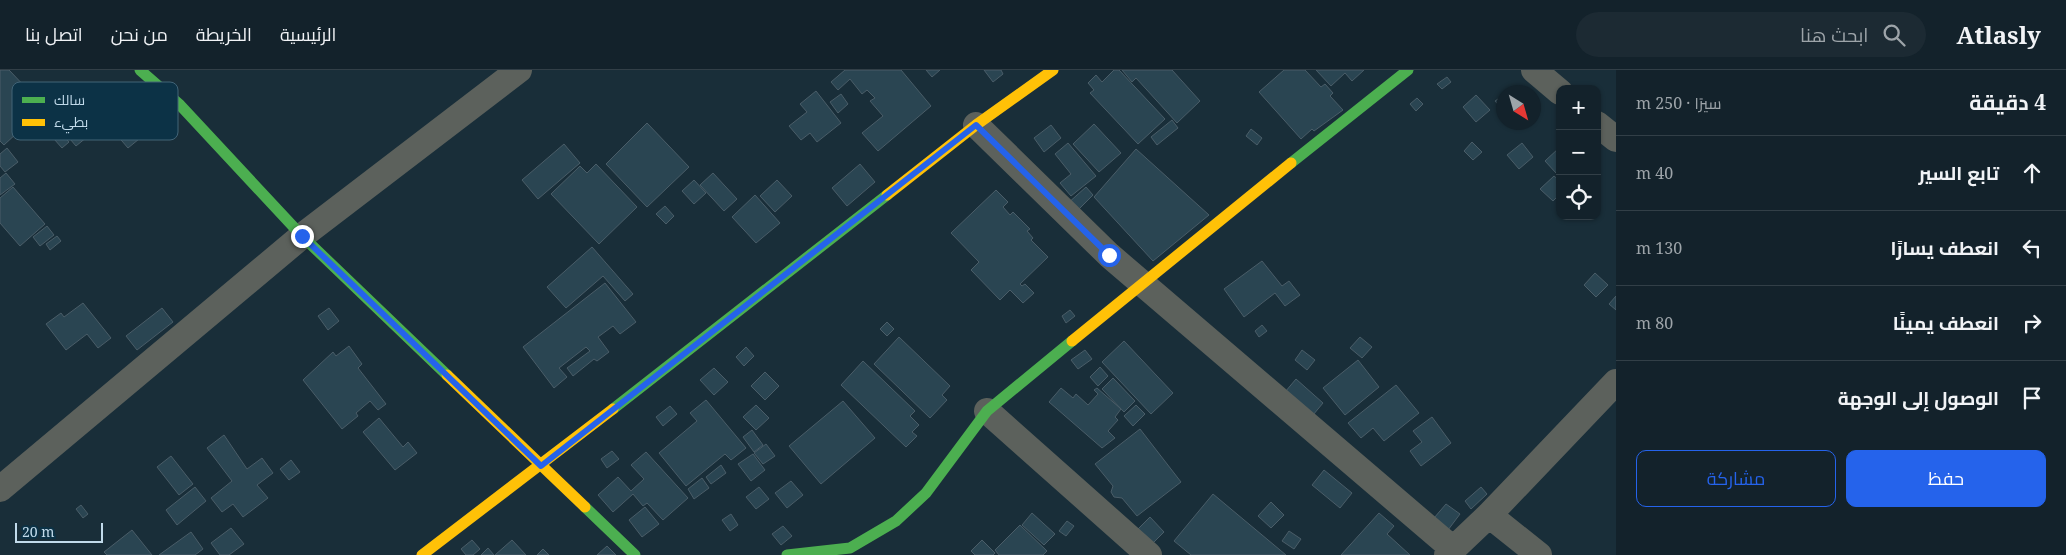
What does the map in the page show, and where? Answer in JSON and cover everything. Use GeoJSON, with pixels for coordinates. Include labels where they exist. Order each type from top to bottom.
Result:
{"type":"FeatureCollection","features":[{"type":"Feature","properties":{"kind":"street"},"geometry":{"type":"LineString","coordinates":[[140,70],[154,82]]}},
{"type":"Feature","properties":{"kind":"street"},"geometry":{"type":"LineString","coordinates":[[0,489],[302,236],[519,70]]}},
{"type":"Feature","properties":{"kind":"street"},"geometry":{"type":"LineString","coordinates":[[422,555],[541,466],[976,125],[1053,70]]}},
{"type":"Feature","properties":{"kind":"street"},"geometry":{"type":"LineString","coordinates":[[787,555],[852,552],[896,521],[926,493],[987,411],[1142,282],[1408,70]]}},
{"type":"Feature","properties":{"kind":"street"},"geometry":{"type":"LineString","coordinates":[[1534,70],[1556,89]]}},
{"type":"Feature","properties":{"kind":"street"},"geometry":{"type":"LineString","coordinates":[[178,103],[302,236],[635,555]]}},
{"type":"Feature","properties":{"kind":"street"},"geometry":{"type":"LineString","coordinates":[[976,125],[1109,255],[1450,552],[1489,515],[1616,382]]}},
{"type":"Feature","properties":{"kind":"street"},"geometry":{"type":"LineString","coordinates":[[1601,127],[1616,140]]}},
{"type":"Feature","properties":{"kind":"street"},"geometry":{"type":"LineString","coordinates":[[987,411],[1149,555]]}},
{"type":"Feature","properties":{"kind":"street"},"geometry":{"type":"LineString","coordinates":[[1489,515],[1539,555]]}},
{"type":"Feature","properties":{"kind":"building"},"geometry":{"type":"Polygon","coordinates":[[[0,70],[9,70],[20,82],[12,82],[12,138],[4,145],[0,141],[0,70]]]}},
{"type":"Feature","properties":{"kind":"building"},"geometry":{"type":"Polygon","coordinates":[[[845,70],[901,70],[931,106],[878,151],[862,133],[883,116],[870,101],[875,98],[867,90],[862,94],[850,79],[838,90],[831,82],[845,70]]]}},
{"type":"Feature","properties":{"kind":"building"},"geometry":{"type":"Polygon","coordinates":[[[926,70],[940,70],[932,77],[926,70]]]}},
{"type":"Feature","properties":{"kind":"building"},"geometry":{"type":"Polygon","coordinates":[[[984,70],[1001,70],[1003,74],[993,82],[984,70]]]}},
{"type":"Feature","properties":{"kind":"building"},"geometry":{"type":"Polygon","coordinates":[[[1114,70],[1119,70],[1165,119],[1138,144],[1090,93],[1094,90],[1088,83],[1096,75],[1102,82],[1114,70]]]}},
{"type":"Feature","properties":{"kind":"building"},"geometry":{"type":"Polygon","coordinates":[[[1122,70],[1172,70],[1200,101],[1177,123],[1136,78],[1132,82],[1122,70]]]}},
{"type":"Feature","properties":{"kind":"building"},"geometry":{"type":"Polygon","coordinates":[[[1284,70],[1305,70],[1321,87],[1325,84],[1333,93],[1330,96],[1343,110],[1314,131],[1312,129],[1301,139],[1259,92],[1284,70]]]}},
{"type":"Feature","properties":{"kind":"building"},"geometry":{"type":"Polygon","coordinates":[[[1316,70],[1364,70],[1352,81],[1345,73],[1331,86],[1316,70]]]}},
{"type":"Feature","properties":{"kind":"building"},"geometry":{"type":"Polygon","coordinates":[[[1447,77],[1451,82],[1442,89],[1437,84],[1447,77]]]}},
{"type":"Feature","properties":{"kind":"building"},"geometry":{"type":"Polygon","coordinates":[[[816,91],[841,123],[817,142],[810,133],[801,140],[789,126],[807,112],[800,104],[816,91]]]}},
{"type":"Feature","properties":{"kind":"building"},"geometry":{"type":"Polygon","coordinates":[[[841,94],[848,104],[838,113],[830,102],[841,94]]]}},
{"type":"Feature","properties":{"kind":"building"},"geometry":{"type":"Polygon","coordinates":[[[1476,95],[1490,110],[1476,122],[1463,107],[1476,95]]]}},
{"type":"Feature","properties":{"kind":"building"},"geometry":{"type":"Polygon","coordinates":[[[1417,98],[1423,104],[1416,111],[1410,104],[1417,98]]]}},
{"type":"Feature","properties":{"kind":"building"},"geometry":{"type":"Polygon","coordinates":[[[1172,120],[1178,128],[1157,145],[1151,137],[1172,120]]]}},
{"type":"Feature","properties":{"kind":"building"},"geometry":{"type":"Polygon","coordinates":[[[647,123],[689,167],[647,207],[606,164],[647,123]]]}},
{"type":"Feature","properties":{"kind":"building"},"geometry":{"type":"Polygon","coordinates":[[[1094,124],[1121,153],[1099,172],[1073,144],[1094,124]]]}},
{"type":"Feature","properties":{"kind":"building"},"geometry":{"type":"Polygon","coordinates":[[[1051,125],[1061,138],[1044,152],[1034,138],[1051,125]]]}},
{"type":"Feature","properties":{"kind":"building"},"geometry":{"type":"Polygon","coordinates":[[[1251,129],[1262,138],[1257,145],[1246,136],[1251,129]]]}},
{"type":"Feature","properties":{"kind":"building"},"geometry":{"type":"Polygon","coordinates":[[[55,140],[67,140],[69,142],[62,148],[55,140]]]}},
{"type":"Feature","properties":{"kind":"building"},"geometry":{"type":"Polygon","coordinates":[[[71,140],[83,140],[76,146],[71,140]]]}},
{"type":"Feature","properties":{"kind":"building"},"geometry":{"type":"Polygon","coordinates":[[[121,140],[138,140],[128,148],[121,140]]]}},
{"type":"Feature","properties":{"kind":"building"},"geometry":{"type":"Polygon","coordinates":[[[1472,142],[1482,152],[1473,160],[1464,151],[1472,142]]]}},
{"type":"Feature","properties":{"kind":"building"},"geometry":{"type":"Polygon","coordinates":[[[1068,143],[1096,176],[1071,196],[1060,183],[1071,174],[1055,154],[1068,143]]]}},
{"type":"Feature","properties":{"kind":"building"},"geometry":{"type":"Polygon","coordinates":[[[1522,143],[1533,157],[1519,169],[1507,155],[1522,143]]]}},
{"type":"Feature","properties":{"kind":"building"},"geometry":{"type":"Polygon","coordinates":[[[564,144],[580,163],[538,199],[522,180],[564,144]]]}},
{"type":"Feature","properties":{"kind":"building"},"geometry":{"type":"Polygon","coordinates":[[[7,148],[18,162],[5,172],[0,166],[0,154],[7,148]]]}},
{"type":"Feature","properties":{"kind":"building"},"geometry":{"type":"Polygon","coordinates":[[[1136,149],[1209,215],[1153,261],[1094,197],[1136,149]]]}},
{"type":"Feature","properties":{"kind":"building"},"geometry":{"type":"Polygon","coordinates":[[[1556,151],[1556,173],[1545,161],[1556,151]]]}},
{"type":"Feature","properties":{"kind":"building"},"geometry":{"type":"Polygon","coordinates":[[[596,164],[637,207],[599,244],[551,194],[580,166],[587,173],[596,164]]]}},
{"type":"Feature","properties":{"kind":"building"},"geometry":{"type":"Polygon","coordinates":[[[860,164],[875,182],[847,206],[832,188],[860,164]]]}},
{"type":"Feature","properties":{"kind":"building"},"geometry":{"type":"Polygon","coordinates":[[[6,173],[15,184],[0,195],[0,178],[6,173]]]}},
{"type":"Feature","properties":{"kind":"building"},"geometry":{"type":"Polygon","coordinates":[[[713,173],[737,199],[724,211],[700,185],[713,173]]]}},
{"type":"Feature","properties":{"kind":"building"},"geometry":{"type":"Polygon","coordinates":[[[1554,176],[1556,178],[1556,198],[1553,201],[1540,189],[1554,176]]]}},
{"type":"Feature","properties":{"kind":"building"},"geometry":{"type":"Polygon","coordinates":[[[694,180],[706,193],[694,204],[682,191],[694,180]]]}},
{"type":"Feature","properties":{"kind":"building"},"geometry":{"type":"Polygon","coordinates":[[[777,180],[792,196],[775,212],[760,196],[777,180]]]}},
{"type":"Feature","properties":{"kind":"building"},"geometry":{"type":"Polygon","coordinates":[[[13,187],[45,224],[20,246],[0,223],[0,198],[13,187]]]}},
{"type":"Feature","properties":{"kind":"building"},"geometry":{"type":"Polygon","coordinates":[[[1086,187],[1093,195],[1075,213],[1067,204],[1086,187]]]}},
{"type":"Feature","properties":{"kind":"building"},"geometry":{"type":"Polygon","coordinates":[[[996,190],[1008,202],[1003,207],[1010,215],[1013,212],[1030,229],[1027,231],[1033,238],[1031,240],[1048,257],[1020,284],[1022,286],[1025,284],[1034,293],[1023,303],[1010,290],[1000,300],[971,270],[979,262],[951,233],[996,190]]]}},
{"type":"Feature","properties":{"kind":"building"},"geometry":{"type":"Polygon","coordinates":[[[755,195],[780,223],[756,243],[732,217],[755,195]]]}},
{"type":"Feature","properties":{"kind":"building"},"geometry":{"type":"Polygon","coordinates":[[[665,206],[674,216],[666,224],[656,214],[665,206]]]}},
{"type":"Feature","properties":{"kind":"building"},"geometry":{"type":"Polygon","coordinates":[[[47,226],[54,235],[40,246],[33,237],[47,226]]]}},
{"type":"Feature","properties":{"kind":"building"},"geometry":{"type":"Polygon","coordinates":[[[57,236],[61,241],[50,250],[46,244],[57,236]]]}},
{"type":"Feature","properties":{"kind":"building"},"geometry":{"type":"Polygon","coordinates":[[[592,247],[633,294],[625,301],[603,276],[566,308],[547,287],[592,247]]]}},
{"type":"Feature","properties":{"kind":"building"},"geometry":{"type":"Polygon","coordinates":[[[1262,261],[1282,286],[1289,281],[1300,295],[1285,306],[1275,293],[1244,317],[1224,289],[1262,261]]]}},
{"type":"Feature","properties":{"kind":"building"},"geometry":{"type":"Polygon","coordinates":[[[1595,273],[1608,285],[1596,297],[1584,285],[1595,273]]]}},
{"type":"Feature","properties":{"kind":"building"},"geometry":{"type":"Polygon","coordinates":[[[605,283],[636,322],[620,334],[613,326],[598,337],[609,352],[597,361],[594,359],[573,376],[567,368],[590,351],[586,347],[559,368],[567,377],[554,388],[523,347],[605,283]]]}},
{"type":"Feature","properties":{"kind":"building"},"geometry":{"type":"Polygon","coordinates":[[[1616,296],[1616,310],[1609,304],[1616,296]]]}},
{"type":"Feature","properties":{"kind":"building"},"geometry":{"type":"Polygon","coordinates":[[[83,303],[111,338],[98,348],[87,334],[66,350],[46,324],[61,313],[64,317],[83,303]]]}},
{"type":"Feature","properties":{"kind":"building"},"geometry":{"type":"Polygon","coordinates":[[[162,308],[173,322],[137,350],[126,336],[162,308]]]}},
{"type":"Feature","properties":{"kind":"building"},"geometry":{"type":"Polygon","coordinates":[[[329,308],[339,321],[328,330],[318,316],[329,308]]]}},
{"type":"Feature","properties":{"kind":"building"},"geometry":{"type":"Polygon","coordinates":[[[1070,310],[1075,316],[1066,323],[1062,316],[1070,310]]]}},
{"type":"Feature","properties":{"kind":"building"},"geometry":{"type":"Polygon","coordinates":[[[887,322],[894,329],[887,336],[880,329],[887,322]]]}},
{"type":"Feature","properties":{"kind":"building"},"geometry":{"type":"Polygon","coordinates":[[[1262,325],[1267,331],[1259,337],[1255,331],[1262,325]]]}},
{"type":"Feature","properties":{"kind":"building"},"geometry":{"type":"Polygon","coordinates":[[[899,337],[950,386],[942,395],[947,400],[930,418],[874,364],[899,337]]]}},
{"type":"Feature","properties":{"kind":"building"},"geometry":{"type":"Polygon","coordinates":[[[1360,337],[1372,347],[1362,358],[1350,348],[1360,337]]]}},
{"type":"Feature","properties":{"kind":"building"},"geometry":{"type":"Polygon","coordinates":[[[1124,341],[1173,393],[1151,414],[1102,362],[1124,341]]]}},
{"type":"Feature","properties":{"kind":"building"},"geometry":{"type":"Polygon","coordinates":[[[349,346],[362,364],[358,368],[386,404],[378,410],[370,401],[356,413],[358,416],[342,429],[303,380],[333,352],[336,356],[349,346]]]}},
{"type":"Feature","properties":{"kind":"building"},"geometry":{"type":"Polygon","coordinates":[[[746,347],[754,356],[744,366],[736,357],[746,347]]]}},
{"type":"Feature","properties":{"kind":"building"},"geometry":{"type":"Polygon","coordinates":[[[1085,350],[1092,359],[1078,369],[1071,360],[1085,350]]]}},
{"type":"Feature","properties":{"kind":"building"},"geometry":{"type":"Polygon","coordinates":[[[1302,350],[1315,360],[1307,370],[1295,360],[1302,350]]]}},
{"type":"Feature","properties":{"kind":"building"},"geometry":{"type":"Polygon","coordinates":[[[1358,360],[1379,387],[1345,415],[1323,388],[1358,360]]]}},
{"type":"Feature","properties":{"kind":"building"},"geometry":{"type":"Polygon","coordinates":[[[863,361],[915,411],[910,416],[919,425],[912,432],[917,436],[906,447],[841,385],[863,361]]]}},
{"type":"Feature","properties":{"kind":"building"},"geometry":{"type":"Polygon","coordinates":[[[1100,367],[1108,376],[1098,386],[1090,377],[1100,367]]]}},
{"type":"Feature","properties":{"kind":"building"},"geometry":{"type":"Polygon","coordinates":[[[714,368],[728,382],[714,395],[700,380],[714,368]]]}},
{"type":"Feature","properties":{"kind":"building"},"geometry":{"type":"Polygon","coordinates":[[[765,372],[779,386],[765,400],[751,386],[765,372]]]}},
{"type":"Feature","properties":{"kind":"building"},"geometry":{"type":"Polygon","coordinates":[[[1113,378],[1135,401],[1124,412],[1102,389],[1113,378]]]}},
{"type":"Feature","properties":{"kind":"building"},"geometry":{"type":"Polygon","coordinates":[[[1296,379],[1323,403],[1313,415],[1285,392],[1296,379]]]}},
{"type":"Feature","properties":{"kind":"building"},"geometry":{"type":"Polygon","coordinates":[[[1396,385],[1419,413],[1384,441],[1373,428],[1361,438],[1348,423],[1396,385]]]}},
{"type":"Feature","properties":{"kind":"building"},"geometry":{"type":"Polygon","coordinates":[[[1061,388],[1073,398],[1076,394],[1088,405],[1098,394],[1094,390],[1097,388],[1121,409],[1115,417],[1118,420],[1108,431],[1115,438],[1102,448],[1049,402],[1061,388]]]}},
{"type":"Feature","properties":{"kind":"building"},"geometry":{"type":"Polygon","coordinates":[[[706,400],[746,448],[731,460],[725,454],[686,486],[659,453],[697,421],[690,413],[706,400]]]}},
{"type":"Feature","properties":{"kind":"building"},"geometry":{"type":"Polygon","coordinates":[[[843,401],[875,438],[821,484],[789,446],[843,401]]]}},
{"type":"Feature","properties":{"kind":"building"},"geometry":{"type":"Polygon","coordinates":[[[756,405],[769,418],[756,430],[743,417],[756,405]]]}},
{"type":"Feature","properties":{"kind":"building"},"geometry":{"type":"Polygon","coordinates":[[[1136,405],[1145,414],[1133,426],[1124,416],[1136,405]]]}},
{"type":"Feature","properties":{"kind":"building"},"geometry":{"type":"Polygon","coordinates":[[[670,406],[677,414],[663,426],[656,417],[670,406]]]}},
{"type":"Feature","properties":{"kind":"building"},"geometry":{"type":"Polygon","coordinates":[[[1432,417],[1451,443],[1421,466],[1410,451],[1422,442],[1413,431],[1432,417]]]}},
{"type":"Feature","properties":{"kind":"building"},"geometry":{"type":"Polygon","coordinates":[[[379,418],[403,447],[408,442],[417,453],[395,470],[363,432],[379,418]]]}},
{"type":"Feature","properties":{"kind":"building"},"geometry":{"type":"Polygon","coordinates":[[[1140,429],[1181,482],[1137,516],[1122,498],[1114,497],[1111,492],[1113,486],[1095,464],[1140,429]]]}},
{"type":"Feature","properties":{"kind":"building"},"geometry":{"type":"Polygon","coordinates":[[[752,430],[763,445],[754,452],[743,437],[752,430]]]}},
{"type":"Feature","properties":{"kind":"building"},"geometry":{"type":"Polygon","coordinates":[[[224,435],[247,469],[262,458],[273,473],[257,485],[268,498],[243,517],[233,504],[222,512],[211,498],[232,481],[207,448],[224,435]]]}},
{"type":"Feature","properties":{"kind":"building"},"geometry":{"type":"Polygon","coordinates":[[[766,444],[775,456],[763,464],[754,453],[766,444]]]}},
{"type":"Feature","properties":{"kind":"building"},"geometry":{"type":"Polygon","coordinates":[[[612,451],[619,459],[607,468],[601,459],[612,451]]]}},
{"type":"Feature","properties":{"kind":"building"},"geometry":{"type":"Polygon","coordinates":[[[646,452],[688,498],[663,520],[647,503],[643,506],[633,494],[613,512],[598,495],[618,477],[631,491],[644,479],[631,465],[646,452]]]}},
{"type":"Feature","properties":{"kind":"building"},"geometry":{"type":"Polygon","coordinates":[[[753,454],[765,470],[751,481],[738,464],[753,454]]]}},
{"type":"Feature","properties":{"kind":"building"},"geometry":{"type":"Polygon","coordinates":[[[171,456],[193,484],[179,495],[157,467],[171,456]]]}},
{"type":"Feature","properties":{"kind":"building"},"geometry":{"type":"Polygon","coordinates":[[[291,460],[300,472],[289,480],[280,469],[291,460]]]}},
{"type":"Feature","properties":{"kind":"building"},"geometry":{"type":"Polygon","coordinates":[[[721,465],[726,473],[711,484],[706,477],[721,465]]]}},
{"type":"Feature","properties":{"kind":"building"},"geometry":{"type":"Polygon","coordinates":[[[1324,470],[1352,493],[1340,508],[1312,485],[1324,470]]]}},
{"type":"Feature","properties":{"kind":"building"},"geometry":{"type":"Polygon","coordinates":[[[702,478],[709,488],[694,499],[688,489],[702,478]]]}},
{"type":"Feature","properties":{"kind":"building"},"geometry":{"type":"Polygon","coordinates":[[[791,481],[803,495],[787,508],[775,493],[791,481]]]}},
{"type":"Feature","properties":{"kind":"building"},"geometry":{"type":"Polygon","coordinates":[[[195,487],[206,501],[177,525],[166,510],[195,487]]]}},
{"type":"Feature","properties":{"kind":"building"},"geometry":{"type":"Polygon","coordinates":[[[759,487],[769,499],[756,509],[746,497],[759,487]]]}},
{"type":"Feature","properties":{"kind":"building"},"geometry":{"type":"Polygon","coordinates":[[[1481,487],[1487,494],[1471,509],[1465,501],[1481,487]]]}},
{"type":"Feature","properties":{"kind":"building"},"geometry":{"type":"Polygon","coordinates":[[[1213,494],[1286,555],[1191,555],[1174,541],[1213,494]]]}},
{"type":"Feature","properties":{"kind":"building"},"geometry":{"type":"Polygon","coordinates":[[[1271,502],[1284,515],[1271,528],[1258,516],[1271,502]]]}},
{"type":"Feature","properties":{"kind":"building"},"geometry":{"type":"Polygon","coordinates":[[[1446,504],[1460,514],[1448,530],[1434,518],[1446,504]]]}},
{"type":"Feature","properties":{"kind":"building"},"geometry":{"type":"Polygon","coordinates":[[[81,505],[88,514],[83,518],[76,509],[81,505]]]}},
{"type":"Feature","properties":{"kind":"building"},"geometry":{"type":"Polygon","coordinates":[[[645,507],[659,524],[642,537],[629,520],[645,507]]]}},
{"type":"Feature","properties":{"kind":"building"},"geometry":{"type":"Polygon","coordinates":[[[1032,513],[1055,534],[1044,545],[1022,525],[1032,513]]]}},
{"type":"Feature","properties":{"kind":"building"},"geometry":{"type":"Polygon","coordinates":[[[1379,513],[1394,526],[1387,534],[1410,555],[1341,555],[1379,513]]]}},
{"type":"Feature","properties":{"kind":"building"},"geometry":{"type":"Polygon","coordinates":[[[731,514],[738,525],[730,531],[722,520],[731,514]]]}},
{"type":"Feature","properties":{"kind":"building"},"geometry":{"type":"Polygon","coordinates":[[[1150,517],[1164,532],[1151,545],[1137,530],[1150,517]]]}},
{"type":"Feature","properties":{"kind":"building"},"geometry":{"type":"Polygon","coordinates":[[[1067,521],[1074,526],[1066,536],[1059,531],[1067,521]]]}},
{"type":"Feature","properties":{"kind":"building"},"geometry":{"type":"Polygon","coordinates":[[[1020,525],[1047,551],[1043,555],[999,555],[995,550],[1020,525]]]}},
{"type":"Feature","properties":{"kind":"building"},"geometry":{"type":"Polygon","coordinates":[[[783,526],[792,536],[781,545],[772,534],[783,526]]]}},
{"type":"Feature","properties":{"kind":"building"},"geometry":{"type":"Polygon","coordinates":[[[231,528],[244,544],[229,555],[220,555],[211,543],[231,528]]]}},
{"type":"Feature","properties":{"kind":"building"},"geometry":{"type":"Polygon","coordinates":[[[132,530],[152,555],[107,555],[104,552],[132,530]]]}},
{"type":"Feature","properties":{"kind":"building"},"geometry":{"type":"Polygon","coordinates":[[[1289,531],[1301,539],[1294,549],[1282,541],[1289,531]]]}},
{"type":"Feature","properties":{"kind":"building"},"geometry":{"type":"Polygon","coordinates":[[[191,532],[203,549],[195,555],[159,555],[191,532]]]}},
{"type":"Feature","properties":{"kind":"building"},"geometry":{"type":"Polygon","coordinates":[[[472,540],[480,549],[473,555],[466,555],[461,549],[472,540]]]}},
{"type":"Feature","properties":{"kind":"building"},"geometry":{"type":"Polygon","coordinates":[[[512,540],[526,555],[495,555],[512,540]]]}},
{"type":"Feature","properties":{"kind":"building"},"geometry":{"type":"Polygon","coordinates":[[[982,540],[995,553],[993,555],[975,555],[971,551],[982,540]]]}},
{"type":"Feature","properties":{"kind":"building"},"geometry":{"type":"Polygon","coordinates":[[[607,546],[616,555],[597,555],[607,546]]]}},
{"type":"Feature","properties":{"kind":"building"},"geometry":{"type":"Polygon","coordinates":[[[488,548],[494,555],[481,555],[488,548]]]}},
{"type":"Feature","properties":{"kind":"building"},"geometry":{"type":"Polygon","coordinates":[[[543,549],[549,555],[537,555],[543,549]]]}},
{"type":"Feature","properties":{"kind":"traffic: fast"},"geometry":{"type":"LineString","coordinates":[[140,70],[154,82]]}},
{"type":"Feature","properties":{"kind":"traffic: fast"},"geometry":{"type":"LineString","coordinates":[[1291,163],[1408,70]]}},
{"type":"Feature","properties":{"kind":"traffic: fast"},"geometry":{"type":"LineString","coordinates":[[178,103],[302,236],[447,375]]}},
{"type":"Feature","properties":{"kind":"traffic: fast"},"geometry":{"type":"LineString","coordinates":[[613,409],[887,195]]}},
{"type":"Feature","properties":{"kind":"traffic: fast"},"geometry":{"type":"LineString","coordinates":[[787,555],[850,548],[896,521],[926,493],[987,411],[1072,341]]}},
{"type":"Feature","properties":{"kind":"traffic: fast"},"geometry":{"type":"LineString","coordinates":[[585,507],[635,555]]}},
{"type":"Feature","properties":{"kind":"traffic: slow"},"geometry":{"type":"LineString","coordinates":[[887,195],[976,125],[1053,70]]}},
{"type":"Feature","properties":{"kind":"traffic: slow"},"geometry":{"type":"LineString","coordinates":[[1072,341],[1291,163]]}},
{"type":"Feature","properties":{"kind":"traffic: slow"},"geometry":{"type":"LineString","coordinates":[[447,375],[585,507]]}},
{"type":"Feature","properties":{"kind":"traffic: slow"},"geometry":{"type":"LineString","coordinates":[[422,555],[613,409]]}},
{"type":"Feature","properties":{"kind":"route"},"geometry":{"type":"LineString","coordinates":[[302,236],[541,466],[976,125],[1109,255]]}}]}
